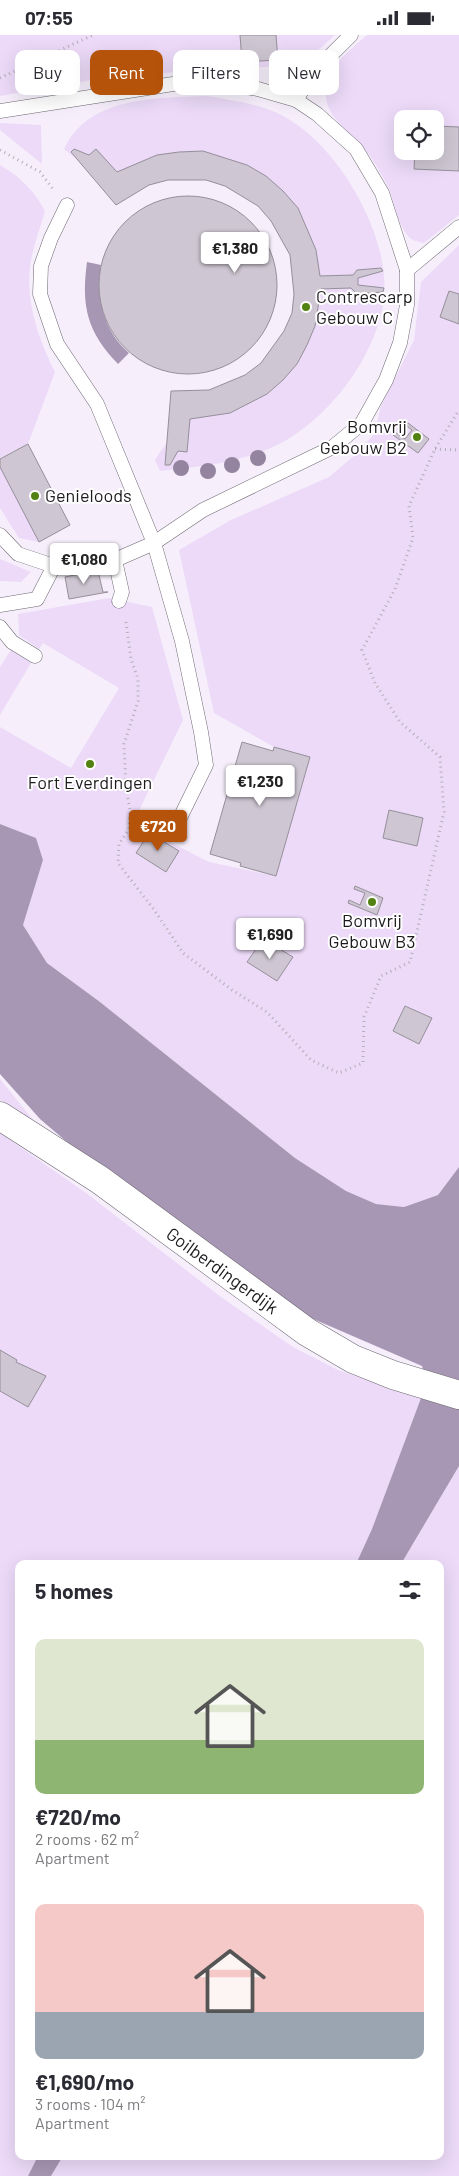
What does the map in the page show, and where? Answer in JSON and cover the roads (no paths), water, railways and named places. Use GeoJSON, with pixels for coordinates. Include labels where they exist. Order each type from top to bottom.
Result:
{"type":"FeatureCollection","features":[{"type":"Feature","properties":{"kind":"street","name":"Goilberdingerdijk"},"geometry":{"type":"LineString","coordinates":[[0,1116],[100,1180],[307,1332],[353,1359],[414,1383],[459,1395]]}},
{"type":"Feature","properties":{"kind":"lane"},"geometry":{"type":"LineString","coordinates":[[296,100],[312,74],[351,35]]}},
{"type":"Feature","properties":{"kind":"lane"},"geometry":{"type":"LineString","coordinates":[[0,111],[173,84],[213,82],[258,89],[296,100],[317,114],[356,149],[382,193],[407,270],[407,305],[400,343],[386,380],[362,423],[333,447],[202,510],[154,543],[115,560],[54,566],[18,554],[0,535]]}},
{"type":"Feature","properties":{"kind":"lane"},"geometry":{"type":"LineString","coordinates":[[67,205],[51,238],[41,266],[40,294],[57,344],[97,404],[154,543],[193,686],[206,765],[173,832]]}},
{"type":"Feature","properties":{"kind":"lane"},"geometry":{"type":"LineString","coordinates":[[407,270],[459,227]]}},
{"type":"Feature","properties":{"kind":"lane"},"geometry":{"type":"LineString","coordinates":[[115,560],[122,593],[119,601]]}},
{"type":"Feature","properties":{"kind":"lane"},"geometry":{"type":"LineString","coordinates":[[0,605],[37,599],[54,566]]}},
{"type":"Feature","properties":{"kind":"lane"},"geometry":{"type":"LineString","coordinates":[[0,627],[12,642],[35,656]]}},
{"type":"Feature","properties":{"kind":"place","name":"Contrescarp Gebouw C"},"geometry":{"type":"Point","coordinates":[306,307]}},
{"type":"Feature","properties":{"kind":"place","name":"Bomvrij Gebouw B2"},"geometry":{"type":"Point","coordinates":[417,437]}},
{"type":"Feature","properties":{"kind":"place","name":"Genieloods"},"geometry":{"type":"Point","coordinates":[35,496]}},
{"type":"Feature","properties":{"kind":"place","name":"Fort Everdingen"},"geometry":{"type":"Point","coordinates":[90,764]}},
{"type":"Feature","properties":{"kind":"place","name":"Bomvrij Gebouw B3"},"geometry":{"type":"Point","coordinates":[372,902]}}]}
